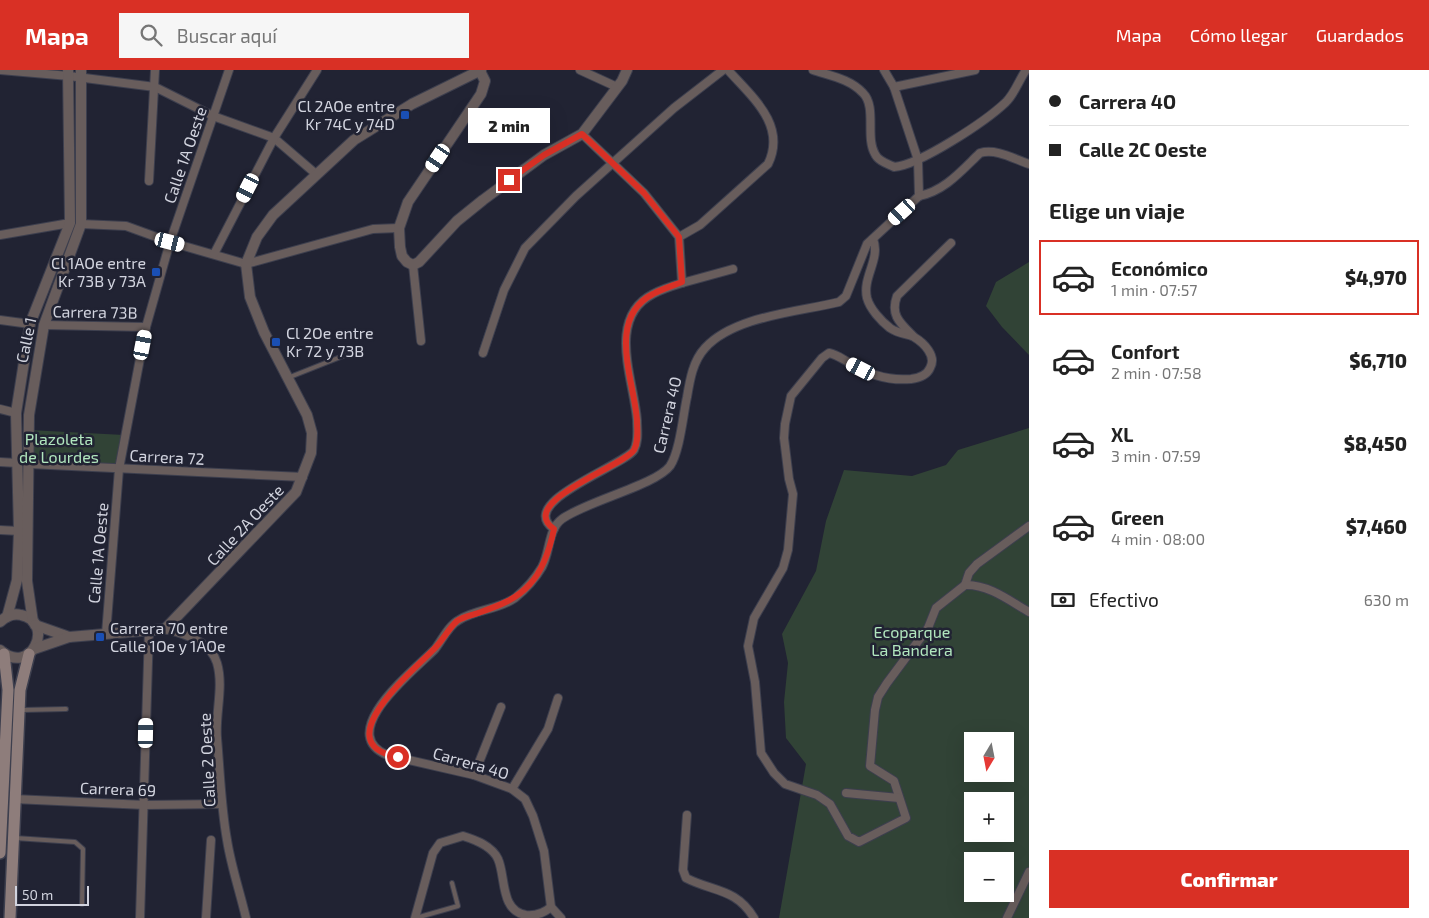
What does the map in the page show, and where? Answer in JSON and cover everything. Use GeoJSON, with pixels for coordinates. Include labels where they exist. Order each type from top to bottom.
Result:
{"type":"FeatureCollection","features":[{"type":"Feature","properties":{"kind":"main road"},"geometry":{"type":"LineString","coordinates":[[10,918],[20,690],[32,651]]}},
{"type":"Feature","properties":{"kind":"main road"},"geometry":{"type":"LineString","coordinates":[[0,853],[4,704],[8,672],[2,652]]}},
{"type":"Feature","properties":{"kind":"street"},"geometry":{"type":"LineString","coordinates":[[0,70],[81,74],[156,87],[213,116],[274,138],[316,174]]}},
{"type":"Feature","properties":{"kind":"street"},"geometry":{"type":"LineString","coordinates":[[149,181],[156,87],[155,70]]}},
{"type":"Feature","properties":{"kind":"street","name":"Calle 1A Oeste"},"geometry":{"type":"LineString","coordinates":[[106,634],[119,469],[146,327],[170,242],[229,70]]}},
{"type":"Feature","properties":{"kind":"street"},"geometry":{"type":"LineString","coordinates":[[214,254],[274,138],[316,70]]}},
{"type":"Feature","properties":{"kind":"street"},"geometry":{"type":"LineString","coordinates":[[480,70],[485,81],[484,88],[408,202],[399,228],[402,256],[407,262],[413,264],[419,262],[457,221],[483,200],[544,155],[582,134],[617,87],[627,70]]}},
{"type":"Feature","properties":{"kind":"street","name":"Calle 2A Oeste"},"geometry":{"type":"LineString","coordinates":[[158,629],[286,504],[296,492],[311,453],[312,433],[307,415],[264,332],[250,297],[246,264],[257,237],[273,215],[354,140],[412,104],[480,70]]}},
{"type":"Feature","properties":{"kind":"street"},"geometry":{"type":"LineString","coordinates":[[580,70],[617,87]]}},
{"type":"Feature","properties":{"kind":"street"},"geometry":{"type":"LineString","coordinates":[[483,353],[500,299],[526,248],[576,196],[674,108],[722,70]]}},
{"type":"Feature","properties":{"kind":"street"},"geometry":{"type":"LineString","coordinates":[[679,237],[700,225],[768,164],[773,154],[775,143],[767,115],[728,70]]}},
{"type":"Feature","properties":{"kind":"street"},"geometry":{"type":"LineString","coordinates":[[813,70],[848,81],[865,94],[869,107],[875,154],[882,161],[894,167],[903,166],[918,160],[991,114],[1007,101],[1026,70]]}},
{"type":"Feature","properties":{"kind":"street"},"geometry":{"type":"LineString","coordinates":[[884,70],[894,87],[918,160],[919,196],[932,194],[946,185],[980,153],[987,151],[995,152],[1029,164]]}},
{"type":"Feature","properties":{"kind":"street"},"geometry":{"type":"LineString","coordinates":[[894,87],[975,70]]}},
{"type":"Feature","properties":{"kind":"street","name":"Calle 1"},"geometry":{"type":"LineString","coordinates":[[4,619],[17,580],[19,531],[16,413],[30,324],[75,224],[68,73]]}},
{"type":"Feature","properties":{"kind":"street","name":"Calle 1"},"geometry":{"type":"LineString","coordinates":[[32,651],[38,637],[27,581],[28,415],[44,325],[75,224],[81,74]]}},
{"type":"Feature","properties":{"kind":"street"},"geometry":{"type":"LineString","coordinates":[[582,134],[644,193],[679,237],[682,282]]}},
{"type":"Feature","properties":{"kind":"street","name":"Carrera 4O"},"geometry":{"type":"LineString","coordinates":[[551,907],[544,851],[533,816],[525,799],[512,789],[474,775],[387,755],[376,750],[371,742],[369,727],[379,708],[407,675],[434,649],[458,620],[504,604],[531,584],[543,566],[554,529],[560,520],[576,511],[647,481],[670,466],[679,434],[691,373],[704,349],[730,329],[839,302],[846,296],[860,256],[873,238],[919,196]]}},
{"type":"Feature","properties":{"kind":"street"},"geometry":{"type":"LineString","coordinates":[[0,235],[75,224],[126,226],[170,242],[246,264],[373,229],[399,228]]}},
{"type":"Feature","properties":{"kind":"street"},"geometry":{"type":"LineString","coordinates":[[873,238],[876,256],[867,284],[867,298],[874,312],[890,328],[903,335],[913,336]]}},
{"type":"Feature","properties":{"kind":"street"},"geometry":{"type":"LineString","coordinates":[[951,243],[897,296],[894,314],[913,336],[926,346],[932,356],[930,370],[918,378],[898,380],[873,375],[830,353],[822,358],[791,396],[785,424],[784,438],[789,479],[793,494],[788,550],[783,568],[754,618],[748,639],[761,753],[774,773],[785,784],[817,795],[830,804],[848,836],[859,842],[906,818],[894,781],[870,766],[878,697],[928,628],[936,608],[965,585],[969,573],[976,564],[1029,526]]}},
{"type":"Feature","properties":{"kind":"street"},"geometry":{"type":"LineString","coordinates":[[413,264],[421,341]]}},
{"type":"Feature","properties":{"kind":"street"},"geometry":{"type":"LineString","coordinates":[[554,529],[547,524],[545,516],[555,499],[590,477],[627,458],[634,450],[638,438],[635,398],[625,347],[627,325],[636,309],[652,294],[682,282],[733,270]]}},
{"type":"Feature","properties":{"kind":"street","name":"Carrera 73B"},"geometry":{"type":"LineString","coordinates":[[0,320],[30,324]]}},
{"type":"Feature","properties":{"kind":"street","name":"Carrera 73B"},"geometry":{"type":"LineString","coordinates":[[44,325],[146,327]]}},
{"type":"Feature","properties":{"kind":"street"},"geometry":{"type":"LineString","coordinates":[[0,409],[16,413]]}},
{"type":"Feature","properties":{"kind":"street"},"geometry":{"type":"LineString","coordinates":[[0,462],[17,463]]}},
{"type":"Feature","properties":{"kind":"street","name":"Carrera 72"},"geometry":{"type":"LineString","coordinates":[[29,464],[303,477]]}},
{"type":"Feature","properties":{"kind":"street"},"geometry":{"type":"LineString","coordinates":[[0,530],[19,531]]}},
{"type":"Feature","properties":{"kind":"street"},"geometry":{"type":"LineString","coordinates":[[965,585],[973,585],[1002,595],[1029,612]]}},
{"type":"Feature","properties":{"kind":"street"},"geometry":{"type":"LineString","coordinates":[[4,619],[22,615],[34,623],[69,637]]}},
{"type":"Feature","properties":{"kind":"street"},"geometry":{"type":"LineString","coordinates":[[2,652],[16,658],[69,637],[158,629],[145,805],[140,918]]}},
{"type":"Feature","properties":{"kind":"street","name":"Calle 2 Oeste"},"geometry":{"type":"LineString","coordinates":[[158,629],[194,639],[212,654],[217,662],[220,694],[217,735],[222,804],[227,842],[246,918]]}},
{"type":"Feature","properties":{"kind":"street"},"geometry":{"type":"LineString","coordinates":[[512,789],[548,730],[558,698]]}},
{"type":"Feature","properties":{"kind":"street"},"geometry":{"type":"LineString","coordinates":[[474,775],[501,708]]}},
{"type":"Feature","properties":{"kind":"street"},"geometry":{"type":"LineString","coordinates":[[846,793],[899,798]]}},
{"type":"Feature","properties":{"kind":"street","name":"Carrera 69"},"geometry":{"type":"LineString","coordinates":[[14,799],[145,805],[222,804]]}},
{"type":"Feature","properties":{"kind":"street"},"geometry":{"type":"LineString","coordinates":[[686,815],[683,870],[686,878],[730,893],[748,907],[754,918]]}},
{"type":"Feature","properties":{"kind":"street"},"geometry":{"type":"LineString","coordinates":[[415,918],[433,853],[440,844],[463,836],[484,844],[498,859],[507,899],[514,909],[523,914],[534,916],[551,907],[561,918]]}},
{"type":"Feature","properties":{"kind":"street"},"geometry":{"type":"LineString","coordinates":[[206,918],[211,840]]}},
{"type":"Feature","properties":{"kind":"street"},"geometry":{"type":"LineString","coordinates":[[1007,918],[1029,872]]}},
{"type":"Feature","properties":{"kind":"lane"},"geometry":{"type":"LineString","coordinates":[[288,378],[348,354]]}},
{"type":"Feature","properties":{"kind":"lane"},"geometry":{"type":"LineString","coordinates":[[19,710],[66,709]]}},
{"type":"Feature","properties":{"kind":"lane"},"geometry":{"type":"LineString","coordinates":[[14,838],[80,844],[83,850],[82,904]]}},
{"type":"Feature","properties":{"kind":"lane"},"geometry":{"type":"LineString","coordinates":[[415,918],[458,906],[452,883]]}},
{"type":"Feature","properties":{"kind":"green space"},"geometry":{"type":"Polygon","coordinates":[[[1029,262],[1029,355],[1002,327],[986,306],[996,282],[1029,262]]]}},
{"type":"Feature","properties":{"kind":"green space","name":"Ecoparque La Bandera"},"geometry":{"type":"Polygon","coordinates":[[[1029,428],[1029,918],[779,918],[806,764],[786,738],[784,702],[788,663],[782,634],[816,571],[826,521],[844,470],[912,476],[946,465],[958,450],[1029,428]]]}},
{"type":"Feature","properties":{"kind":"green space","name":"Plazoleta de Lourdes"},"geometry":{"type":"Polygon","coordinates":[[[29,430],[124,435],[119,469],[29,464],[29,430]]]}},
{"type":"Feature","properties":{"kind":"place","name":"Cl 2AOe entre Kr 74C y 74D"},"geometry":{"type":"Point","coordinates":[405,115]}},
{"type":"Feature","properties":{"kind":"place","name":"Cl 1AOe entre Kr 73B y 73A"},"geometry":{"type":"Point","coordinates":[156,272]}},
{"type":"Feature","properties":{"kind":"place","name":"Cl 2Oe entre Kr 72 y 73B"},"geometry":{"type":"Point","coordinates":[276,342]}},
{"type":"Feature","properties":{"kind":"place","name":"Carrera 70 entre Calle 1Oe y 1AOe"},"geometry":{"type":"Point","coordinates":[100,637]}},
{"type":"Feature","properties":{"kind":"route"},"geometry":{"type":"LineString","coordinates":[[398,757],[376,750],[371,742],[369,727],[379,708],[407,675],[434,649],[458,620],[504,604],[531,584],[543,566],[552,539],[554,529],[547,524],[545,516],[555,499],[590,477],[627,458],[634,450],[638,438],[635,398],[625,347],[627,325],[636,309],[652,294],[682,282],[682,257],[679,237],[644,193],[582,134],[544,155],[509,180]]}}]}
